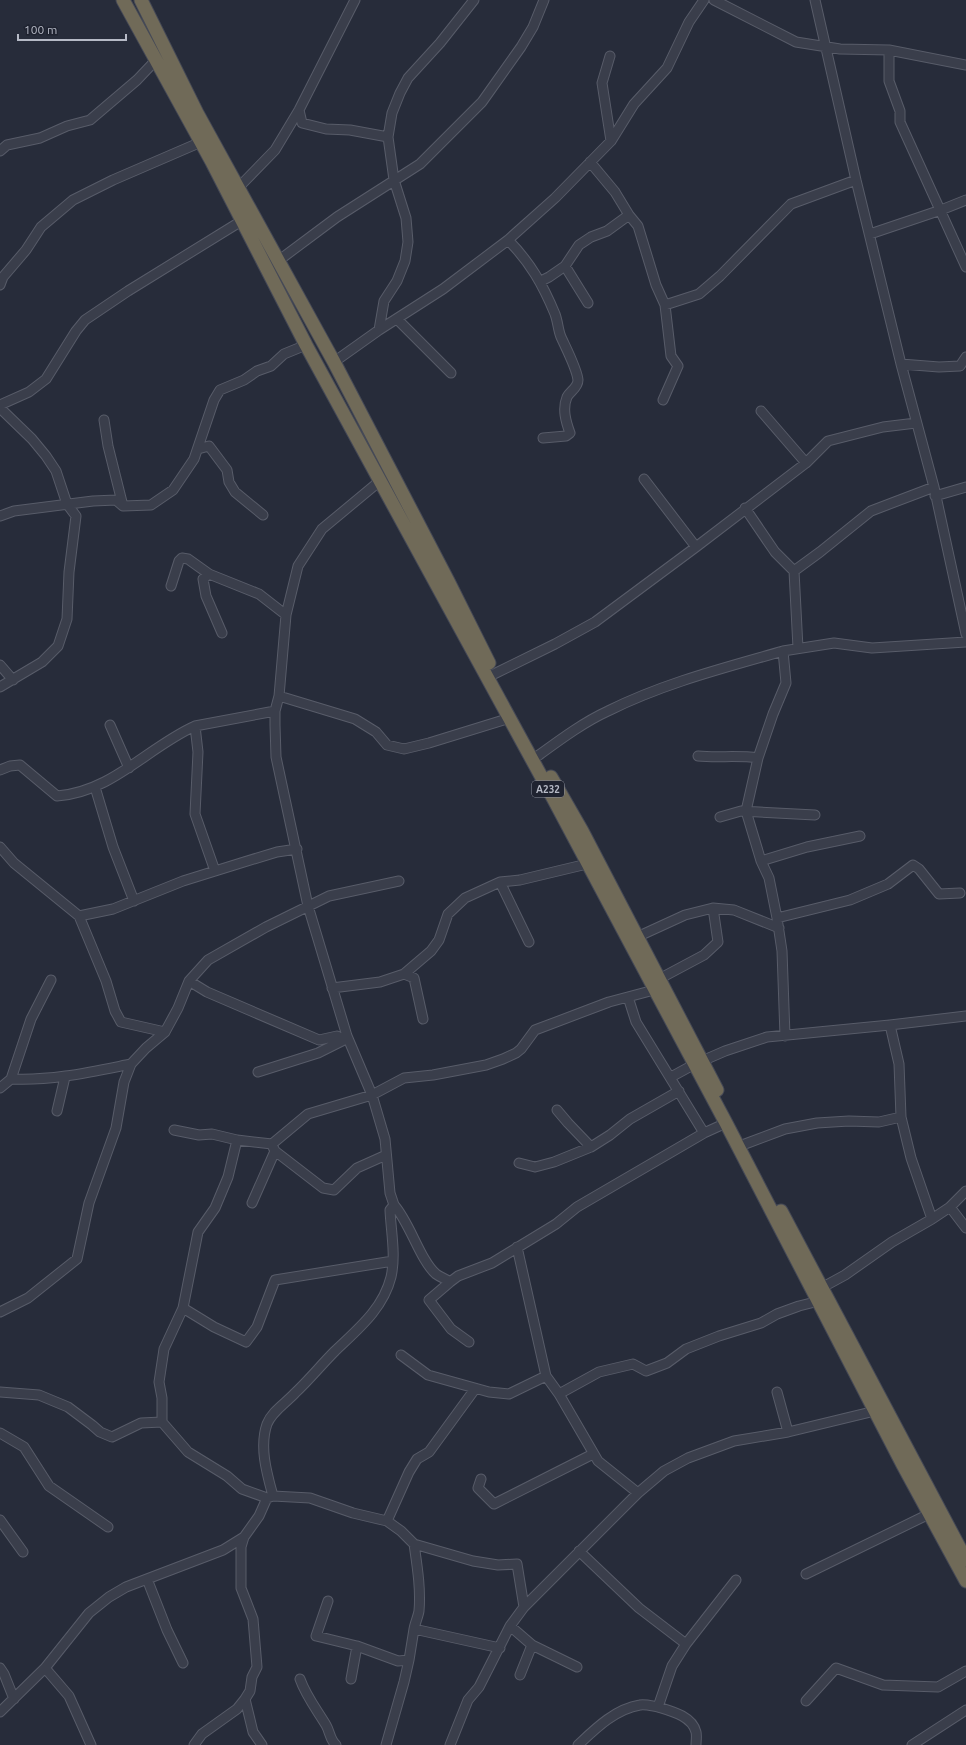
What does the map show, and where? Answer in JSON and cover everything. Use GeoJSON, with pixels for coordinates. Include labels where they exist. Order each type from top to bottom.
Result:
{"type":"FeatureCollection","features":[{"type":"Feature","properties":{"kind":"highway","name":"A232"},"geometry":{"type":"LineString","coordinates":[[123,0],[243,220],[306,345],[510,718],[587,864],[656,984],[698,1063],[745,1144],[823,1287],[909,1463],[929,1514],[966,1581]]}},
{"type":"Feature","properties":{"kind":"highway","name":"A232"},"geometry":{"type":"LineString","coordinates":[[141,0],[166,52],[238,188],[334,362],[452,587],[494,674],[582,831],[637,937],[656,984]]}},
{"type":"Feature","properties":{"kind":"highway","name":"A232"},"geometry":{"type":"LineString","coordinates":[[698,1063],[726,1123],[875,1411],[909,1463],[966,1560]]}},
{"type":"Feature","properties":{"kind":"street"},"geometry":{"type":"LineString","coordinates":[[238,188],[275,150],[299,110],[355,0]]}},
{"type":"Feature","properties":{"kind":"street"},"geometry":{"type":"LineString","coordinates":[[379,330],[384,302],[397,281],[405,261],[408,242],[406,218],[394,180],[388,137],[392,112],[408,78],[440,43],[474,0]]}},
{"type":"Feature","properties":{"kind":"street"},"geometry":{"type":"LineString","coordinates":[[278,261],[338,217],[420,164],[482,102],[521,47],[533,27],[544,0]]}},
{"type":"Feature","properties":{"kind":"street"},"geometry":{"type":"LineString","coordinates":[[334,362],[379,330],[443,290],[508,240],[555,198],[611,141],[634,104],[667,68],[689,22],[704,0]]}},
{"type":"Feature","properties":{"kind":"street"},"geometry":{"type":"LineString","coordinates":[[714,0],[796,42],[825,48],[889,50],[966,65]]}},
{"type":"Feature","properties":{"kind":"street"},"geometry":{"type":"LineString","coordinates":[[815,0],[856,180],[962,604],[966,634]]}},
{"type":"Feature","properties":{"kind":"street"},"geometry":{"type":"LineString","coordinates":[[889,50],[889,81],[900,111],[900,122],[966,267]]}},
{"type":"Feature","properties":{"kind":"street"},"geometry":{"type":"LineString","coordinates":[[610,56],[602,83],[611,141]]}},
{"type":"Feature","properties":{"kind":"street"},"geometry":{"type":"LineString","coordinates":[[0,151],[7,145],[40,138],[67,126],[90,120],[137,80],[156,60]]}},
{"type":"Feature","properties":{"kind":"street"},"geometry":{"type":"LineString","coordinates":[[299,110],[302,123],[326,130],[350,130],[388,137]]}},
{"type":"Feature","properties":{"kind":"street"},"geometry":{"type":"LineString","coordinates":[[0,285],[3,277],[26,250],[41,227],[73,200],[113,180],[132,174],[169,155],[201,142]]}},
{"type":"Feature","properties":{"kind":"street"},"geometry":{"type":"LineString","coordinates":[[590,162],[615,192],[629,215],[638,226],[656,285],[665,305],[671,356],[678,366],[663,400]]}},
{"type":"Feature","properties":{"kind":"street"},"geometry":{"type":"LineString","coordinates":[[665,305],[699,294],[720,276],[791,204],[856,180]]}},
{"type":"Feature","properties":{"kind":"street"},"geometry":{"type":"LineString","coordinates":[[870,234],[966,200]]}},
{"type":"Feature","properties":{"kind":"street"},"geometry":{"type":"LineString","coordinates":[[540,281],[549,277],[565,266],[579,245],[591,237],[607,231],[629,215]]}},
{"type":"Feature","properties":{"kind":"street"},"geometry":{"type":"LineString","coordinates":[[0,687],[42,662],[58,646],[67,619],[69,572],[76,516],[67,504],[56,471],[46,456],[32,439],[0,407],[29,392],[46,379],[76,331],[85,320],[134,287],[243,220]]}},
{"type":"Feature","properties":{"kind":"street"},"geometry":{"type":"LineString","coordinates":[[508,240],[517,249],[540,281],[555,316],[560,335],[578,380],[578,385],[567,397],[566,402],[565,419],[570,433],[566,436],[543,438]]}},
{"type":"Feature","properties":{"kind":"street"},"geometry":{"type":"LineString","coordinates":[[565,266],[588,303]]}},
{"type":"Feature","properties":{"kind":"street"},"geometry":{"type":"LineString","coordinates":[[396,319],[451,373]]}},
{"type":"Feature","properties":{"kind":"street"},"geometry":{"type":"LineString","coordinates":[[0,516],[14,511],[93,501],[116,500],[122,506],[151,505],[173,490],[187,472],[198,449],[214,400],[220,390],[244,380],[257,371],[271,366],[284,354],[306,345]]}},
{"type":"Feature","properties":{"kind":"street"},"geometry":{"type":"LineString","coordinates":[[901,364],[939,367],[960,366],[966,357]]}},
{"type":"Feature","properties":{"kind":"street"},"geometry":{"type":"LineString","coordinates":[[761,411],[806,463]]}},
{"type":"Feature","properties":{"kind":"street"},"geometry":{"type":"LineString","coordinates":[[104,420],[108,446],[122,506]]}},
{"type":"Feature","properties":{"kind":"street"},"geometry":{"type":"LineString","coordinates":[[494,674],[555,644],[595,622],[806,463],[828,441],[884,427],[916,423]]}},
{"type":"Feature","properties":{"kind":"street"},"geometry":{"type":"LineString","coordinates":[[198,449],[209,446],[227,470],[229,482],[235,492],[263,515]]}},
{"type":"Feature","properties":{"kind":"street"},"geometry":{"type":"LineString","coordinates":[[644,479],[696,547]]}},
{"type":"Feature","properties":{"kind":"street"},"geometry":{"type":"LineString","coordinates":[[381,480],[322,529],[298,566],[286,615],[279,696],[276,711],[276,758],[308,906],[345,1038],[372,1096],[385,1140],[390,1193],[394,1205],[404,1218],[426,1260],[436,1274],[450,1282]]}},
{"type":"Feature","properties":{"kind":"street"},"geometry":{"type":"LineString","coordinates":[[794,570],[820,552],[871,511],[935,492],[966,487]]}},
{"type":"Feature","properties":{"kind":"street"},"geometry":{"type":"LineString","coordinates":[[745,508],[775,552],[794,570],[798,648]]}},
{"type":"Feature","properties":{"kind":"street"},"geometry":{"type":"LineString","coordinates":[[171,586],[179,561],[182,558],[188,559],[208,574],[260,594],[286,615]]}},
{"type":"Feature","properties":{"kind":"street"},"geometry":{"type":"LineString","coordinates":[[208,574],[203,579],[206,596],[222,633]]}},
{"type":"Feature","properties":{"kind":"street"},"geometry":{"type":"LineString","coordinates":[[539,755],[571,732],[607,711],[640,696],[681,681],[783,651],[834,643],[872,648],[966,642]]}},
{"type":"Feature","properties":{"kind":"street"},"geometry":{"type":"LineString","coordinates":[[783,651],[786,683],[773,714],[758,758],[746,811],[761,861],[769,878],[779,928],[782,951],[785,1036]]}},
{"type":"Feature","properties":{"kind":"street"},"geometry":{"type":"LineString","coordinates":[[0,665],[13,680]]}},
{"type":"Feature","properties":{"kind":"street"},"geometry":{"type":"LineString","coordinates":[[279,696],[355,719],[376,732],[387,745],[404,749],[429,743],[510,718]]}},
{"type":"Feature","properties":{"kind":"street"},"geometry":{"type":"LineString","coordinates":[[0,770],[20,765],[57,796],[69,795],[95,787],[129,768],[195,726],[276,711]]}},
{"type":"Feature","properties":{"kind":"street"},"geometry":{"type":"LineString","coordinates":[[110,725],[129,768]]}},
{"type":"Feature","properties":{"kind":"street"},"geometry":{"type":"LineString","coordinates":[[195,726],[198,752],[195,814],[215,871]]}},
{"type":"Feature","properties":{"kind":"street"},"geometry":{"type":"LineString","coordinates":[[698,756],[727,757],[741,755],[758,758]]}},
{"type":"Feature","properties":{"kind":"street"},"geometry":{"type":"LineString","coordinates":[[95,787],[113,847],[134,901]]}},
{"type":"Feature","properties":{"kind":"street"},"geometry":{"type":"LineString","coordinates":[[720,817],[740,811],[815,815]]}},
{"type":"Feature","properties":{"kind":"street"},"geometry":{"type":"LineString","coordinates":[[761,861],[807,847],[860,836]]}},
{"type":"Feature","properties":{"kind":"street"},"geometry":{"type":"LineString","coordinates":[[0,847],[14,863],[79,916],[121,1022],[165,1032]]}},
{"type":"Feature","properties":{"kind":"street"},"geometry":{"type":"LineString","coordinates":[[79,916],[113,909],[183,881],[276,852],[297,850]]}},
{"type":"Feature","properties":{"kind":"street"},"geometry":{"type":"LineString","coordinates":[[332,988],[380,982],[404,974],[432,951],[439,940],[448,914],[465,898],[500,882],[520,880],[587,864]]}},
{"type":"Feature","properties":{"kind":"street"},"geometry":{"type":"LineString","coordinates":[[777,918],[850,900],[888,884],[913,865],[919,869],[939,894],[960,893]]}},
{"type":"Feature","properties":{"kind":"street"},"geometry":{"type":"LineString","coordinates":[[0,1312],[28,1298],[77,1259],[82,1227],[116,1128],[124,1082],[131,1064],[146,1048],[165,1032],[178,1008],[189,981],[208,960],[266,927],[329,896],[399,881]]}},
{"type":"Feature","properties":{"kind":"street"},"geometry":{"type":"LineString","coordinates":[[500,882],[529,942]]}},
{"type":"Feature","properties":{"kind":"street"},"geometry":{"type":"LineString","coordinates":[[637,937],[685,915],[713,908],[734,910],[779,928]]}},
{"type":"Feature","properties":{"kind":"street"},"geometry":{"type":"LineString","coordinates":[[252,1203],[273,1148],[308,1114],[372,1096],[404,1078],[433,1075],[486,1065],[503,1059],[521,1049],[535,1030],[628,996],[656,984],[704,955],[718,942],[713,908]]}},
{"type":"Feature","properties":{"kind":"street"},"geometry":{"type":"LineString","coordinates":[[404,974],[414,978],[422,1019]]}},
{"type":"Feature","properties":{"kind":"street"},"geometry":{"type":"LineString","coordinates":[[0,1088],[11,1079],[31,1019],[51,980]]}},
{"type":"Feature","properties":{"kind":"street"},"geometry":{"type":"LineString","coordinates":[[189,981],[208,992],[319,1040],[337,1036],[345,1038]]}},
{"type":"Feature","properties":{"kind":"street"},"geometry":{"type":"LineString","coordinates":[[628,996],[636,1022],[671,1077],[704,1134]]}},
{"type":"Feature","properties":{"kind":"street"},"geometry":{"type":"LineString","coordinates":[[671,1077],[725,1051],[767,1037],[966,1016]]}},
{"type":"Feature","properties":{"kind":"street"},"geometry":{"type":"LineString","coordinates":[[890,1025],[899,1064],[901,1117],[911,1158],[932,1219]]}},
{"type":"Feature","properties":{"kind":"street"},"geometry":{"type":"LineString","coordinates":[[258,1072],[318,1053],[345,1038]]}},
{"type":"Feature","properties":{"kind":"street"},"geometry":{"type":"LineString","coordinates":[[11,1079],[33,1080],[65,1077],[131,1064]]}},
{"type":"Feature","properties":{"kind":"street"},"geometry":{"type":"LineString","coordinates":[[57,1110],[65,1077]]}},
{"type":"Feature","properties":{"kind":"street"},"geometry":{"type":"LineString","coordinates":[[519,1163],[535,1167],[554,1162],[591,1147],[610,1135],[630,1119],[679,1091]]}},
{"type":"Feature","properties":{"kind":"street"},"geometry":{"type":"LineString","coordinates":[[557,1110],[591,1147]]}},
{"type":"Feature","properties":{"kind":"street"},"geometry":{"type":"LineString","coordinates":[[745,1144],[786,1129],[817,1123],[849,1121],[879,1122],[901,1117]]}},
{"type":"Feature","properties":{"kind":"street"},"geometry":{"type":"LineString","coordinates":[[469,1342],[451,1329],[429,1300],[458,1276],[492,1262],[556,1224],[577,1207],[704,1134],[726,1123]]}},
{"type":"Feature","properties":{"kind":"street"},"geometry":{"type":"LineString","coordinates":[[174,1130],[199,1135],[212,1134],[273,1148],[323,1188],[334,1190],[357,1168],[386,1155]]}},
{"type":"Feature","properties":{"kind":"street"},"geometry":{"type":"LineString","coordinates":[[237,1140],[228,1177],[215,1208],[198,1232],[183,1308],[164,1349],[159,1382],[162,1398],[162,1422],[188,1452],[227,1476],[242,1489],[270,1497],[310,1498],[353,1513],[387,1521],[414,1544],[473,1562],[498,1565],[517,1564],[524,1607]]}},
{"type":"Feature","properties":{"kind":"street"},"geometry":{"type":"LineString","coordinates":[[823,1287],[845,1275],[892,1242],[950,1207],[966,1191]]}},
{"type":"Feature","properties":{"kind":"street"},"geometry":{"type":"LineString","coordinates":[[0,1712],[46,1668],[89,1613],[108,1597],[126,1587],[223,1550],[244,1536],[259,1516],[270,1497],[264,1450],[267,1423],[273,1413],[282,1407],[310,1379],[336,1350],[369,1318],[381,1302],[391,1278],[393,1261],[390,1210],[394,1205]]}},
{"type":"Feature","properties":{"kind":"street"},"geometry":{"type":"LineString","coordinates":[[950,1207],[966,1228]]}},
{"type":"Feature","properties":{"kind":"street"},"geometry":{"type":"LineString","coordinates":[[517,1247],[546,1376],[559,1394],[598,1461],[638,1493]]}},
{"type":"Feature","properties":{"kind":"street"},"geometry":{"type":"LineString","coordinates":[[183,1308],[214,1327],[246,1342],[257,1327],[275,1280],[393,1261]]}},
{"type":"Feature","properties":{"kind":"street"},"geometry":{"type":"LineString","coordinates":[[559,1394],[599,1372],[633,1364],[646,1371],[668,1363],[686,1349],[761,1322],[792,1309],[818,1301]]}},
{"type":"Feature","properties":{"kind":"street"},"geometry":{"type":"LineString","coordinates":[[401,1355],[428,1375],[475,1389],[509,1394],[546,1376]]}},
{"type":"Feature","properties":{"kind":"street"},"geometry":{"type":"LineString","coordinates":[[387,1521],[409,1472],[417,1458],[429,1452],[475,1389]]}},
{"type":"Feature","properties":{"kind":"street"},"geometry":{"type":"LineString","coordinates":[[0,1392],[39,1395],[68,1407],[100,1432],[112,1437],[141,1422],[162,1422]]}},
{"type":"Feature","properties":{"kind":"street"},"geometry":{"type":"LineString","coordinates":[[777,1392],[788,1432]]}},
{"type":"Feature","properties":{"kind":"street"},"geometry":{"type":"LineString","coordinates":[[450,1745],[468,1700],[479,1687],[510,1626],[524,1607],[638,1493],[664,1471],[688,1458],[734,1442],[788,1432],[875,1411]]}},
{"type":"Feature","properties":{"kind":"street"},"geometry":{"type":"LineString","coordinates":[[0,1433],[24,1447],[49,1486],[108,1527]]}},
{"type":"Feature","properties":{"kind":"street"},"geometry":{"type":"LineString","coordinates":[[481,1479],[478,1488],[494,1504],[593,1454]]}},
{"type":"Feature","properties":{"kind":"street"},"geometry":{"type":"LineString","coordinates":[[806,1574],[929,1514]]}},
{"type":"Feature","properties":{"kind":"street"},"geometry":{"type":"LineString","coordinates":[[0,1520],[23,1552]]}},
{"type":"Feature","properties":{"kind":"street"},"geometry":{"type":"LineString","coordinates":[[194,1745],[202,1734],[237,1710],[250,1691],[252,1678],[257,1667],[253,1619],[241,1588],[241,1547],[244,1536]]}},
{"type":"Feature","properties":{"kind":"street"},"geometry":{"type":"LineString","coordinates":[[386,1745],[406,1675],[414,1629],[419,1611],[417,1566],[414,1544]]}},
{"type":"Feature","properties":{"kind":"street"},"geometry":{"type":"LineString","coordinates":[[579,1551],[640,1608],[686,1644]]}},
{"type":"Feature","properties":{"kind":"street"},"geometry":{"type":"LineString","coordinates":[[147,1579],[167,1630],[183,1663]]}},
{"type":"Feature","properties":{"kind":"street"},"geometry":{"type":"LineString","coordinates":[[658,1706],[672,1666],[686,1644],[736,1580]]}},
{"type":"Feature","properties":{"kind":"street"},"geometry":{"type":"LineString","coordinates":[[328,1601],[316,1636],[357,1646],[398,1661],[408,1660]]}},
{"type":"Feature","properties":{"kind":"street"},"geometry":{"type":"LineString","coordinates":[[510,1626],[532,1645],[577,1666]]}},
{"type":"Feature","properties":{"kind":"street"},"geometry":{"type":"LineString","coordinates":[[414,1629],[500,1648]]}},
{"type":"Feature","properties":{"kind":"street"},"geometry":{"type":"LineString","coordinates":[[520,1676],[532,1645]]}},
{"type":"Feature","properties":{"kind":"street"},"geometry":{"type":"LineString","coordinates":[[351,1680],[357,1646]]}},
{"type":"Feature","properties":{"kind":"street"},"geometry":{"type":"LineString","coordinates":[[0,1668],[14,1699]]}},
{"type":"Feature","properties":{"kind":"street"},"geometry":{"type":"LineString","coordinates":[[46,1668],[69,1696],[91,1745]]}},
{"type":"Feature","properties":{"kind":"street"},"geometry":{"type":"LineString","coordinates":[[806,1701],[836,1668],[883,1685],[938,1687],[966,1671]]}},
{"type":"Feature","properties":{"kind":"street"},"geometry":{"type":"LineString","coordinates":[[300,1679],[304,1691],[327,1726],[333,1743],[336,1745]]}},
{"type":"Feature","properties":{"kind":"street"},"geometry":{"type":"LineString","coordinates":[[245,1699],[255,1737],[262,1745]]}},
{"type":"Feature","properties":{"kind":"street"},"geometry":{"type":"LineString","coordinates":[[578,1745],[604,1722],[623,1711],[640,1705],[658,1706],[678,1712],[689,1721],[696,1732],[696,1745]]}},
{"type":"Feature","properties":{"kind":"street"},"geometry":{"type":"LineString","coordinates":[[237,1710],[249,1715]]}},
{"type":"Feature","properties":{"kind":"street"},"geometry":{"type":"LineString","coordinates":[[912,1745],[966,1710]]}}]}
